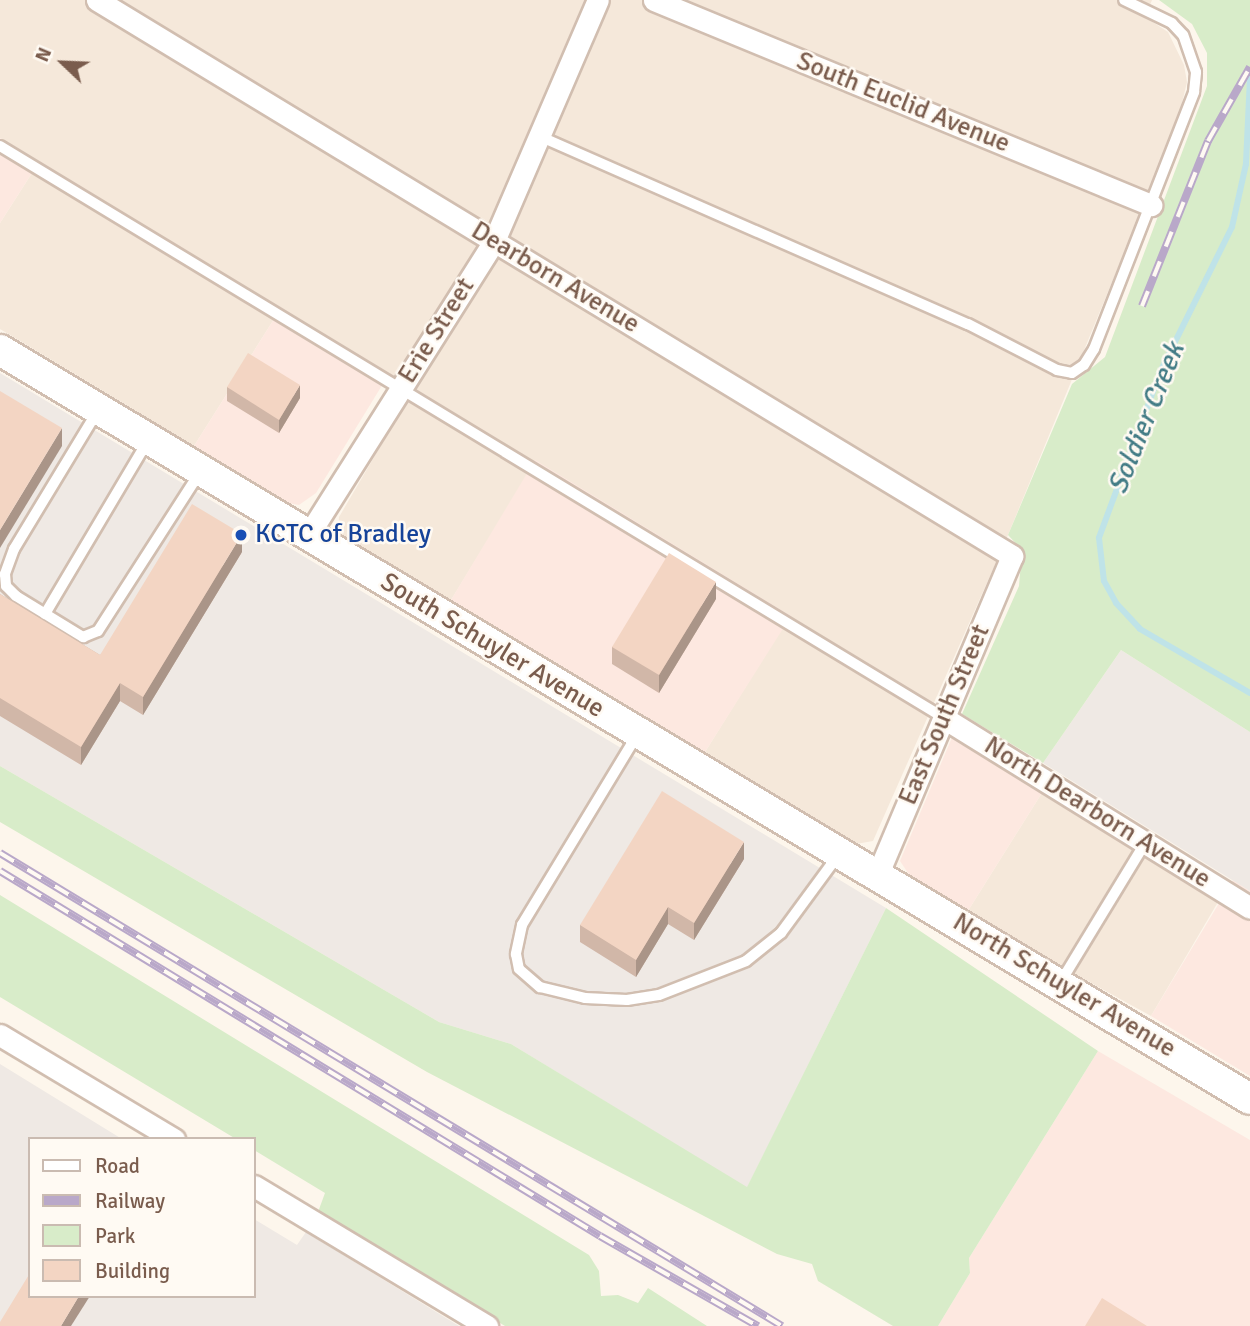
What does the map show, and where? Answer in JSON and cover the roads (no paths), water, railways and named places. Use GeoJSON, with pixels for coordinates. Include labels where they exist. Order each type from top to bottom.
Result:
{"type":"FeatureCollection","features":[{"type":"Feature","properties":{"kind":"main road","name":"South Schuyler Avenue"},"geometry":{"type":"LineString","coordinates":[[0,350],[307,537],[878,873]]}},
{"type":"Feature","properties":{"kind":"main road","name":"North Schuyler Avenue"},"geometry":{"type":"LineString","coordinates":[[878,873],[1250,1099]]}},
{"type":"Feature","properties":{"kind":"street","name":"Dearborn Avenue"},"geometry":{"type":"LineString","coordinates":[[97,0],[1012,556]]}},
{"type":"Feature","properties":{"kind":"street","name":"Erie Street"},"geometry":{"type":"LineString","coordinates":[[307,537],[494,241],[598,0]]}},
{"type":"Feature","properties":{"kind":"street","name":"South Euclid Avenue"},"geometry":{"type":"LineString","coordinates":[[654,0],[1152,205]]}},
{"type":"Feature","properties":{"kind":"street","name":"East South Street"},"geometry":{"type":"LineString","coordinates":[[878,873],[1012,556]]}},
{"type":"Feature","properties":{"kind":"street","name":"North Dearborn Avenue"},"geometry":{"type":"LineString","coordinates":[[944,718],[1250,908]]}},
{"type":"Feature","properties":{"kind":"street"},"geometry":{"type":"LineString","coordinates":[[0,1035],[171,1137]]}},
{"type":"Feature","properties":{"kind":"street"},"geometry":{"type":"LineString","coordinates":[[256,1187],[487,1326]]}},
{"type":"Feature","properties":{"kind":"lane"},"geometry":{"type":"LineString","coordinates":[[539,136],[968,324],[1057,370],[1072,373],[1084,365],[1094,349],[1194,92],[1196,72],[1183,35],[1172,23],[1124,0]]}},
{"type":"Feature","properties":{"kind":"lane"},"geometry":{"type":"LineString","coordinates":[[0,146],[944,718]]}},
{"type":"Feature","properties":{"kind":"lane"},"geometry":{"type":"LineString","coordinates":[[98,410],[14,549],[5,574],[6,586],[16,596],[45,614],[83,637],[98,631],[200,472]]}},
{"type":"Feature","properties":{"kind":"lane"},"geometry":{"type":"LineString","coordinates":[[45,614],[148,440]]}},
{"type":"Feature","properties":{"kind":"lane"},"geometry":{"type":"LineString","coordinates":[[639,732],[522,925],[516,954],[519,969],[540,987],[585,998],[627,1000],[659,995],[746,961],[781,933],[841,851]]}},
{"type":"Feature","properties":{"kind":"lane"},"geometry":{"type":"LineString","coordinates":[[1060,983],[1145,843]]}},
{"type":"Feature","properties":{"kind":"waterway","name":"Soldier Creek"},"geometry":{"type":"LineString","coordinates":[[1250,78],[1246,164],[1232,227],[1161,370],[1099,538],[1104,581],[1116,603],[1140,629],[1250,693]]}},
{"type":"Feature","properties":{"kind":"railway"},"geometry":{"type":"LineString","coordinates":[[1142,306],[1208,141],[1250,67]]}},
{"type":"Feature","properties":{"kind":"railway"},"geometry":{"type":"LineString","coordinates":[[0,853],[782,1326]]}},
{"type":"Feature","properties":{"kind":"railway"},"geometry":{"type":"LineString","coordinates":[[0,871],[600,1236],[758,1326]]}},
{"type":"Feature","properties":{"kind":"place","name":"KCTC of Bradley"},"geometry":{"type":"Point","coordinates":[241,535]}}]}
